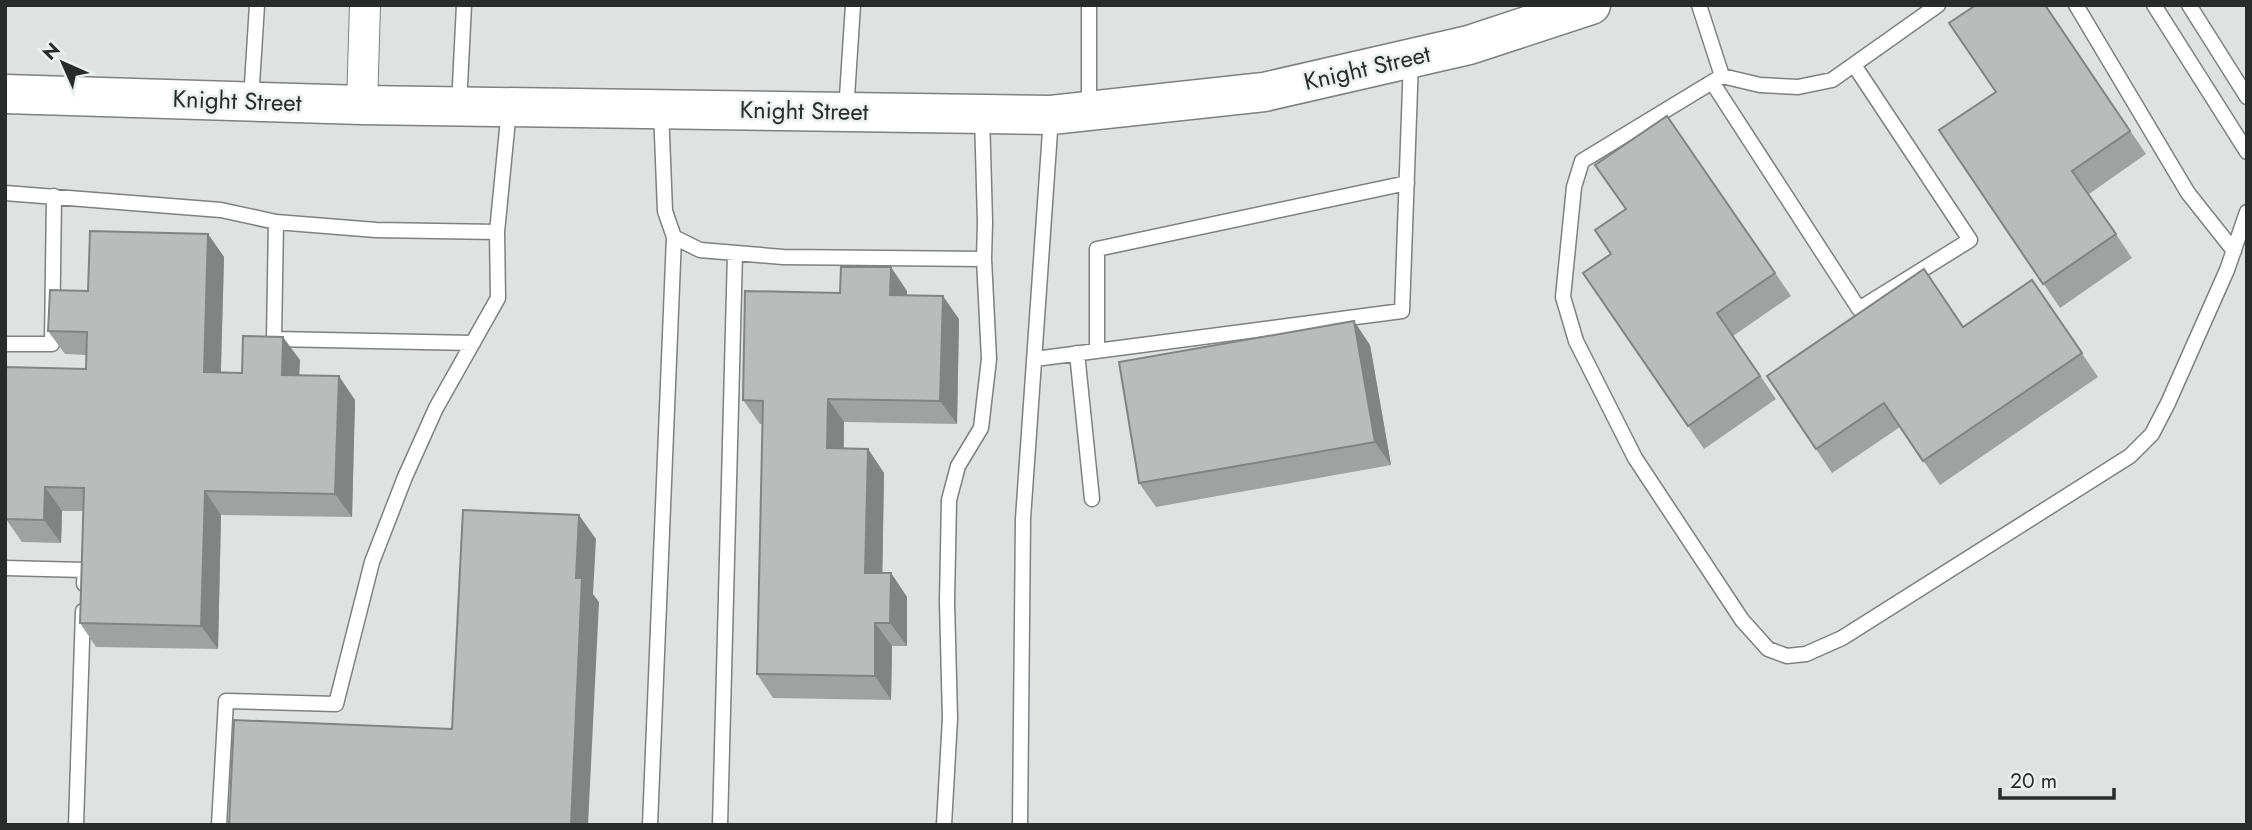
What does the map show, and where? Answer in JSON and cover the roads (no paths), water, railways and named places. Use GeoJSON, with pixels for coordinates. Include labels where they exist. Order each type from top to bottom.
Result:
{"type":"FeatureCollection","features":[{"type":"Feature","properties":{"kind":"street"},"geometry":{"type":"LineString","coordinates":[[362,105],[365,5]]}},
{"type":"Feature","properties":{"kind":"street","name":"Knight Street"},"geometry":{"type":"LineString","coordinates":[[5,94],[362,105],[1052,115],[1264,92],[1469,45],[1569,9]]}},
{"type":"Feature","properties":{"kind":"lane"},"geometry":{"type":"LineString","coordinates":[[251,102],[257,5]]}},
{"type":"Feature","properties":{"kind":"lane"},"geometry":{"type":"LineString","coordinates":[[458,106],[464,5]]}},
{"type":"Feature","properties":{"kind":"lane"},"geometry":{"type":"LineString","coordinates":[[846,112],[853,5]]}},
{"type":"Feature","properties":{"kind":"lane"},"geometry":{"type":"LineString","coordinates":[[1089,5],[1089,111]]}},
{"type":"Feature","properties":{"kind":"lane"},"geometry":{"type":"LineString","coordinates":[[1699,5],[1717,79],[1860,309],[1970,240],[1854,65]]}},
{"type":"Feature","properties":{"kind":"lane"},"geometry":{"type":"LineString","coordinates":[[1938,5],[1832,80],[1798,87],[1717,79],[1582,161],[1574,187],[1563,296],[1576,341],[1635,458],[1742,620],[1768,649],[1787,656],[1806,654],[1842,638],[2130,456],[2152,433],[2168,402],[2234,251],[2247,212]]}},
{"type":"Feature","properties":{"kind":"lane"},"geometry":{"type":"LineString","coordinates":[[2076,5],[2188,193],[2234,251]]}},
{"type":"Feature","properties":{"kind":"lane"},"geometry":{"type":"LineString","coordinates":[[2154,5],[2247,152]]}},
{"type":"Feature","properties":{"kind":"lane"},"geometry":{"type":"LineString","coordinates":[[2189,5],[2247,97]]}},
{"type":"Feature","properties":{"kind":"lane"},"geometry":{"type":"LineString","coordinates":[[1035,359],[1402,311],[1411,58]]}},
{"type":"Feature","properties":{"kind":"lane"},"geometry":{"type":"LineString","coordinates":[[219,825],[226,701],[336,704],[372,562],[405,477],[436,408],[498,298],[497,232],[509,107]]}},
{"type":"Feature","properties":{"kind":"lane"},"geometry":{"type":"LineString","coordinates":[[650,825],[674,237],[665,211],[661,109]]}},
{"type":"Feature","properties":{"kind":"lane"},"geometry":{"type":"LineString","coordinates":[[944,825],[950,718],[948,500],[958,466],[981,428],[989,359],[984,259],[982,114]]}},
{"type":"Feature","properties":{"kind":"lane"},"geometry":{"type":"LineString","coordinates":[[1020,825],[1023,519],[1052,115]]}},
{"type":"Feature","properties":{"kind":"lane"},"geometry":{"type":"LineString","coordinates":[[1097,351],[1097,249],[1407,183]]}},
{"type":"Feature","properties":{"kind":"lane"},"geometry":{"type":"LineString","coordinates":[[5,193],[221,210],[276,222],[376,230],[497,232]]}},
{"type":"Feature","properties":{"kind":"lane"},"geometry":{"type":"LineString","coordinates":[[5,344],[52,344],[54,196]]}},
{"type":"Feature","properties":{"kind":"lane"},"geometry":{"type":"LineString","coordinates":[[276,222],[274,339],[473,343]]}},
{"type":"Feature","properties":{"kind":"lane"},"geometry":{"type":"LineString","coordinates":[[674,237],[700,250],[783,257],[984,259]]}},
{"type":"Feature","properties":{"kind":"lane"},"geometry":{"type":"LineString","coordinates":[[720,825],[735,253]]}},
{"type":"Feature","properties":{"kind":"lane"},"geometry":{"type":"LineString","coordinates":[[1077,353],[1092,499]]}},
{"type":"Feature","properties":{"kind":"lane"},"geometry":{"type":"LineString","coordinates":[[5,568],[85,570],[76,825]]}}]}
